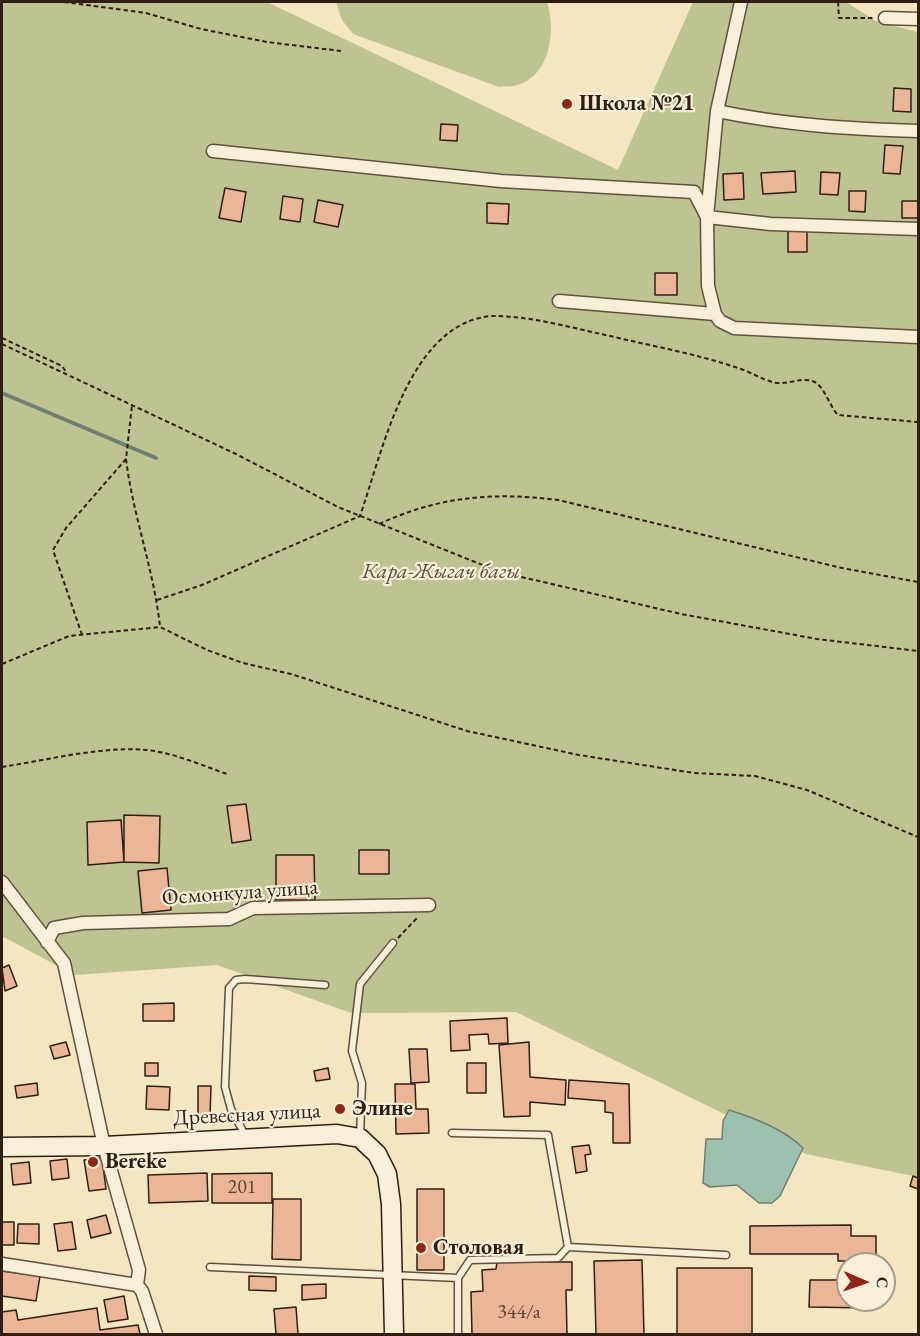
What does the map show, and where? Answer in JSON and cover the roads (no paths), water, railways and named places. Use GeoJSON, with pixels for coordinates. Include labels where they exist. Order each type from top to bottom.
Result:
{"type":"FeatureCollection","features":[{"type":"Feature","properties":{"kind":"street"},"geometry":{"type":"LineString","coordinates":[[741,2],[717,111],[707,217],[708,286],[715,314],[720,321],[734,328],[918,337]]}},
{"type":"Feature","properties":{"kind":"street"},"geometry":{"type":"LineString","coordinates":[[885,18],[918,19]]}},
{"type":"Feature","properties":{"kind":"street"},"geometry":{"type":"LineString","coordinates":[[717,111],[755,119],[842,129],[918,131]]}},
{"type":"Feature","properties":{"kind":"street"},"geometry":{"type":"LineString","coordinates":[[213,151],[501,181],[694,192],[707,217]]}},
{"type":"Feature","properties":{"kind":"street"},"geometry":{"type":"LineString","coordinates":[[707,217],[771,224],[918,229]]}},
{"type":"Feature","properties":{"kind":"street"},"geometry":{"type":"LineString","coordinates":[[560,301],[715,314]]}},
{"type":"Feature","properties":{"kind":"street"},"geometry":{"type":"LineString","coordinates":[[2,882],[64,963],[104,1146],[139,1270],[137,1285]]}},
{"type":"Feature","properties":{"kind":"street","name":"Осмонкула улица"},"geometry":{"type":"LineString","coordinates":[[47,942],[54,928],[83,923],[229,919],[252,908],[429,905]]}},
{"type":"Feature","properties":{"kind":"street","name":"Древесная улица"},"geometry":{"type":"LineString","coordinates":[[2,1147],[104,1146],[337,1134],[360,1138]]}},
{"type":"Feature","properties":{"kind":"street"},"geometry":{"type":"LineString","coordinates":[[360,1138],[377,1154],[387,1174],[391,1204],[394,1335]]}},
{"type":"Feature","properties":{"kind":"street"},"geometry":{"type":"LineString","coordinates":[[2,1264],[137,1285],[142,1291],[156,1335]]}},
{"type":"Feature","properties":{"kind":"lane"},"geometry":{"type":"LineString","coordinates":[[360,1138],[363,1083],[352,1051],[360,984],[393,943]]}},
{"type":"Feature","properties":{"kind":"lane"},"geometry":{"type":"LineString","coordinates":[[247,1139],[231,1109],[225,1087],[229,988],[236,980],[244,979],[325,985]]}},
{"type":"Feature","properties":{"kind":"lane"},"geometry":{"type":"LineString","coordinates":[[452,1133],[548,1135],[567,1247],[558,1258],[470,1260],[458,1278],[458,1335]]}},
{"type":"Feature","properties":{"kind":"lane"},"geometry":{"type":"LineString","coordinates":[[567,1247],[726,1256]]}},
{"type":"Feature","properties":{"kind":"lane"},"geometry":{"type":"LineString","coordinates":[[210,1267],[458,1278]]}},
{"type":"Feature","properties":{"kind":"waterway"},"geometry":{"type":"LineString","coordinates":[[2,393],[156,458]]}},
{"type":"Feature","properties":{"kind":"place","name":"Школа №21"},"geometry":{"type":"Point","coordinates":[567,104]}},
{"type":"Feature","properties":{"kind":"place","name":"Элине"},"geometry":{"type":"Point","coordinates":[340,1109]}},
{"type":"Feature","properties":{"kind":"place","name":"Bereke"},"geometry":{"type":"Point","coordinates":[93,1162]}},
{"type":"Feature","properties":{"kind":"place","name":"Столовая"},"geometry":{"type":"Point","coordinates":[421,1248]}},
{"type":"Feature","properties":{"kind":"park label","name":"Кара-Жыгач багы"},"geometry":{"type":"Point","coordinates":[441,572]}}]}
